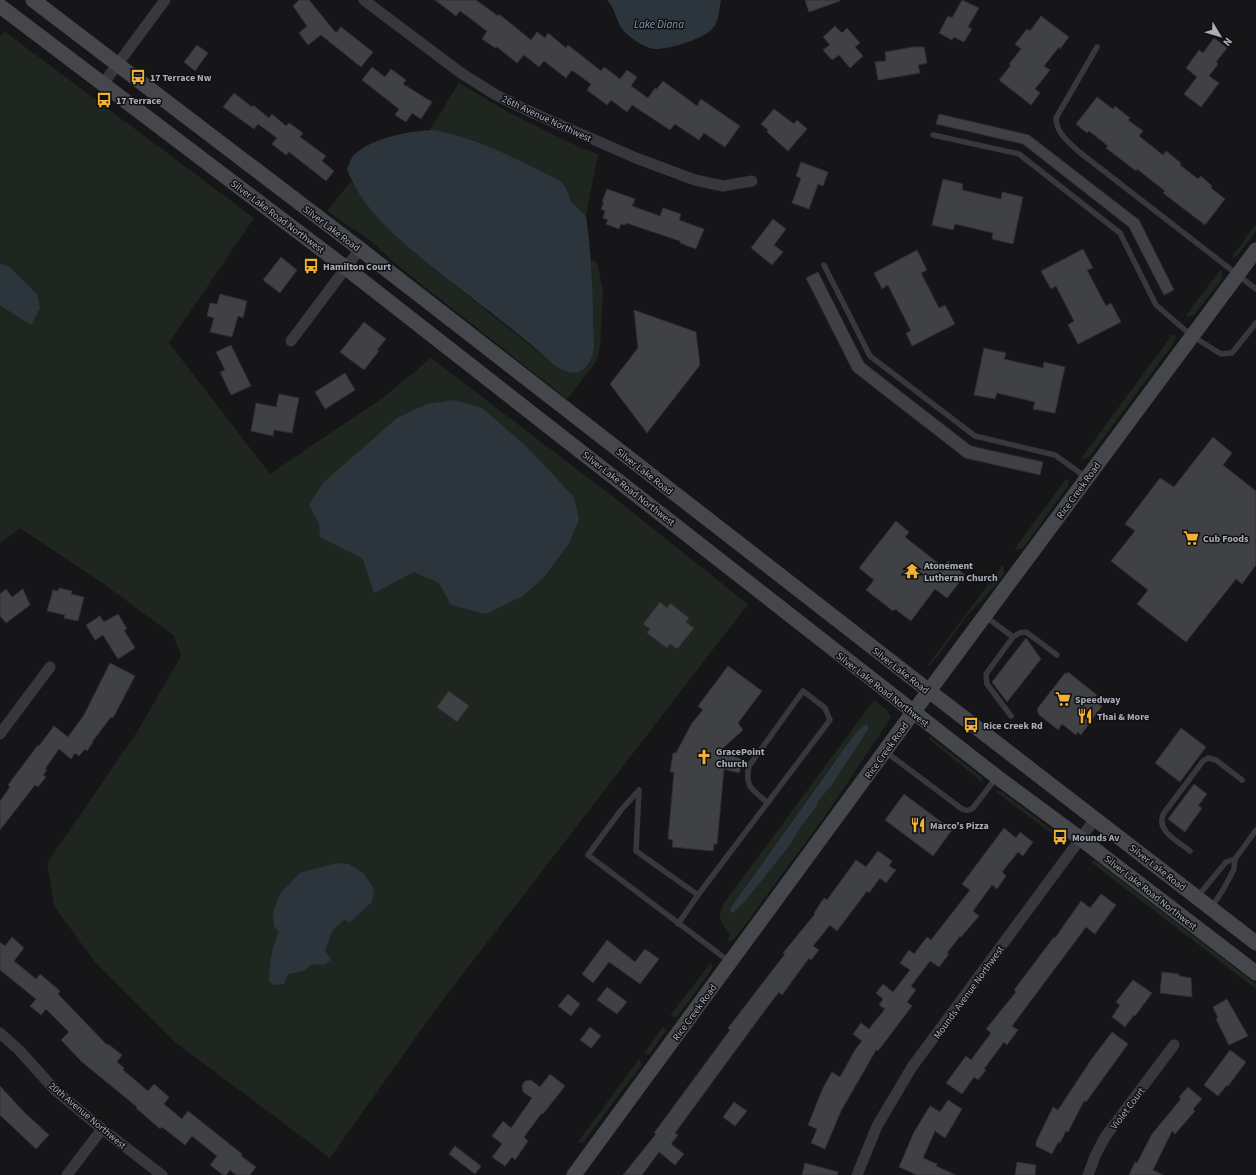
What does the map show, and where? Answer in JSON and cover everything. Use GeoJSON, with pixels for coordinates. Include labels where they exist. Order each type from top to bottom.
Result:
{"type":"FeatureCollection","features":[{"type":"Feature","properties":{"kind":"main road","name":"Silver Lake Road"},"geometry":{"type":"LineString","coordinates":[[33,0],[360,249],[1256,943]]}},
{"type":"Feature","properties":{"kind":"main road","name":"Silver Lake Road Northwest"},"geometry":{"type":"LineString","coordinates":[[0,6],[346,268],[997,777],[1081,838],[1256,973]]}},
{"type":"Feature","properties":{"kind":"main road","name":"Rice Creek Road"},"geometry":{"type":"LineString","coordinates":[[574,1175],[984,616],[1256,250]]}},
{"type":"Feature","properties":{"kind":"street"},"geometry":{"type":"LineString","coordinates":[[103,84],[165,0]]}},
{"type":"Feature","properties":{"kind":"street","name":"26th Avenue Northwest"},"geometry":{"type":"LineString","coordinates":[[364,0],[461,73],[496,95],[533,113],[636,158],[695,180],[723,186],[752,181]]}},
{"type":"Feature","properties":{"kind":"street"},"geometry":{"type":"LineString","coordinates":[[291,341],[360,249]]}},
{"type":"Feature","properties":{"kind":"street"},"geometry":{"type":"LineString","coordinates":[[0,734],[50,667]]}},
{"type":"Feature","properties":{"kind":"street","name":"Mounds Avenue Northwest"},"geometry":{"type":"LineString","coordinates":[[858,1175],[877,1126],[912,1067],[1095,819]]}},
{"type":"Feature","properties":{"kind":"street","name":"20th Avenue Northwest"},"geometry":{"type":"LineString","coordinates":[[0,1033],[19,1050],[55,1090],[162,1175]]}},
{"type":"Feature","properties":{"kind":"street","name":"Violet Court"},"geometry":{"type":"LineString","coordinates":[[1088,1175],[1096,1154],[1105,1137],[1174,1045]]}},
{"type":"Feature","properties":{"kind":"street"},"geometry":{"type":"LineString","coordinates":[[67,1175],[102,1128]]}},
{"type":"Feature","properties":{"kind":"lane"},"geometry":{"type":"LineString","coordinates":[[1097,47],[1056,118],[1057,127],[1061,134],[1078,151],[1256,289]]}},
{"type":"Feature","properties":{"kind":"lane"},"geometry":{"type":"LineString","coordinates":[[933,136],[1019,154],[1120,233],[1156,304],[1192,336],[1221,354],[1232,353],[1256,323]]}},
{"type":"Feature","properties":{"kind":"lane"},"geometry":{"type":"LineString","coordinates":[[824,264],[870,356],[975,436],[1055,455],[1087,478]]}},
{"type":"Feature","properties":{"kind":"lane"},"geometry":{"type":"LineString","coordinates":[[984,616],[1013,637]]}},
{"type":"Feature","properties":{"kind":"lane"},"geometry":{"type":"LineString","coordinates":[[1011,716],[987,684],[985,677],[1013,637],[1019,633],[1026,632],[1057,656]]}},
{"type":"Feature","properties":{"kind":"lane"},"geometry":{"type":"LineString","coordinates":[[678,924],[698,895],[768,803],[830,720],[825,708],[803,691],[749,766],[746,776],[749,786],[768,803]]}},
{"type":"Feature","properties":{"kind":"lane"},"geometry":{"type":"LineString","coordinates":[[885,752],[962,809],[966,810],[973,808],[997,777]]}},
{"type":"Feature","properties":{"kind":"lane"},"geometry":{"type":"LineString","coordinates":[[1190,850],[1163,828],[1162,816],[1168,807],[1203,761],[1208,758],[1216,760],[1242,780]]}},
{"type":"Feature","properties":{"kind":"lane"},"geometry":{"type":"LineString","coordinates":[[698,895],[636,851],[639,790],[621,810],[588,855],[730,962]]}},
{"type":"Feature","properties":{"kind":"lane"},"geometry":{"type":"LineString","coordinates":[[1210,908],[1223,890],[1232,873],[1235,859],[1256,830]]}},
{"type":"Feature","properties":{"kind":"lane"},"geometry":{"type":"LineString","coordinates":[[1197,897],[1226,862],[1235,859]]}},
{"type":"Feature","properties":{"kind":"shaded area"},"geometry":{"type":"Polygon","coordinates":[[[4,31],[254,218],[169,343],[270,474],[384,397],[431,358],[607,492],[748,604],[439,1005],[330,1158],[175,1042],[95,962],[54,906],[47,863],[137,732],[181,656],[174,636],[101,582],[20,528],[0,543],[0,37],[4,31]]]}},
{"type":"Feature","properties":{"kind":"shaded area"},"geometry":{"type":"Polygon","coordinates":[[[459,83],[508,112],[581,148],[598,154],[586,216],[571,201],[566,187],[560,181],[519,161],[465,138],[453,134],[429,131],[459,83]]]}},
{"type":"Feature","properties":{"kind":"shaded area"},"geometry":{"type":"Polygon","coordinates":[[[351,181],[375,214],[411,250],[553,364],[578,372],[586,367],[591,358],[593,342],[591,260],[597,262],[603,291],[600,347],[596,362],[567,399],[402,269],[372,242],[327,211],[351,181]]]}},
{"type":"Feature","properties":{"kind":"shaded area"},"geometry":{"type":"Polygon","coordinates":[[[1256,224],[1256,231],[1238,255],[1233,258],[1233,255],[1256,224]]]}},
{"type":"Feature","properties":{"kind":"shaded area"},"geometry":{"type":"Polygon","coordinates":[[[1220,270],[1222,271],[1222,279],[1194,315],[1187,317],[1187,314],[1220,270]]]}},
{"type":"Feature","properties":{"kind":"shaded area"},"geometry":{"type":"Polygon","coordinates":[[[1172,335],[1175,335],[1176,337],[1173,344],[1090,456],[1082,460],[1082,457],[1172,335]]]}},
{"type":"Feature","properties":{"kind":"shaded area"},"geometry":{"type":"Polygon","coordinates":[[[1068,479],[1068,486],[1023,548],[1015,550],[1065,480],[1068,479]]]}},
{"type":"Feature","properties":{"kind":"shaded area"},"geometry":{"type":"Polygon","coordinates":[[[1002,566],[1004,566],[1004,574],[965,618],[929,666],[928,665],[1002,566]]]}},
{"type":"Feature","properties":{"kind":"shaded area"},"geometry":{"type":"Polygon","coordinates":[[[874,700],[888,711],[891,716],[888,722],[825,816],[736,937],[731,941],[727,941],[730,935],[724,927],[720,917],[724,903],[874,700]],[[863,726],[855,734],[830,767],[731,907],[732,913],[748,898],[790,845],[816,807],[819,800],[832,785],[869,728],[863,726]]]}},
{"type":"Feature","properties":{"kind":"shaded area"},"geometry":{"type":"Polygon","coordinates":[[[930,737],[983,778],[982,782],[929,739],[930,737]]]}},
{"type":"Feature","properties":{"kind":"shaded area"},"geometry":{"type":"Polygon","coordinates":[[[995,791],[1001,791],[1061,837],[1058,838],[995,791]]]}},
{"type":"Feature","properties":{"kind":"shaded area"},"geometry":{"type":"Polygon","coordinates":[[[1093,860],[1256,984],[1256,989],[1092,863],[1093,860]]]}},
{"type":"Feature","properties":{"kind":"shaded area"},"geometry":{"type":"Polygon","coordinates":[[[711,962],[712,967],[710,972],[677,1017],[670,1016],[711,962]]]}},
{"type":"Feature","properties":{"kind":"shaded area"},"geometry":{"type":"Polygon","coordinates":[[[663,1026],[666,1031],[649,1055],[644,1054],[663,1026]]]}},
{"type":"Feature","properties":{"kind":"shaded area"},"geometry":{"type":"Polygon","coordinates":[[[639,1059],[642,1064],[583,1143],[578,1142],[639,1059]]]}},
{"type":"Feature","properties":{"kind":"water","name":"Lake Diana"},"geometry":{"type":"Polygon","coordinates":[[[607,0],[721,0],[716,23],[707,33],[685,43],[668,48],[654,49],[641,44],[626,33],[621,27],[610,3],[607,0]]]}},
{"type":"Feature","properties":{"kind":"water"},"geometry":{"type":"Polygon","coordinates":[[[435,130],[484,145],[515,158],[560,181],[566,187],[571,201],[586,216],[593,296],[594,346],[593,355],[583,370],[574,373],[569,372],[553,364],[514,331],[432,267],[389,230],[364,201],[347,169],[353,156],[362,149],[381,139],[415,132],[435,130]]]}},
{"type":"Feature","properties":{"kind":"water"},"geometry":{"type":"Polygon","coordinates":[[[0,264],[8,266],[37,294],[40,308],[31,325],[0,305],[0,264]]]}},
{"type":"Feature","properties":{"kind":"water"},"geometry":{"type":"Polygon","coordinates":[[[454,400],[482,408],[526,446],[574,497],[579,520],[568,545],[544,577],[523,596],[486,614],[451,605],[439,583],[414,572],[374,593],[363,559],[320,537],[319,523],[309,505],[323,483],[397,418],[427,404],[454,400]]]}},
{"type":"Feature","properties":{"kind":"water"},"geometry":{"type":"Polygon","coordinates":[[[867,724],[869,728],[832,785],[819,800],[816,807],[790,845],[748,898],[732,913],[730,910],[731,907],[845,747],[855,734],[867,724]]]}},
{"type":"Feature","properties":{"kind":"water"},"geometry":{"type":"Polygon","coordinates":[[[336,863],[349,864],[363,873],[374,889],[372,902],[350,922],[344,920],[333,930],[325,950],[331,960],[323,965],[312,964],[304,971],[288,974],[284,984],[273,985],[269,981],[270,961],[279,932],[274,926],[273,912],[280,894],[300,873],[336,863]]]}},
{"type":"Feature","properties":{"kind":"building"},"geometry":{"type":"Polygon","coordinates":[[[299,0],[309,0],[336,33],[341,27],[373,52],[361,67],[321,35],[308,45],[299,33],[307,26],[293,6],[299,0]]]}},
{"type":"Feature","properties":{"kind":"building"},"geometry":{"type":"Polygon","coordinates":[[[435,0],[476,0],[498,16],[499,14],[531,40],[537,32],[545,38],[548,33],[566,48],[568,45],[601,71],[604,67],[620,79],[627,70],[637,77],[631,86],[648,98],[655,88],[657,89],[663,81],[697,106],[701,99],[740,126],[725,147],[704,133],[699,140],[675,124],[670,130],[632,105],[627,112],[611,100],[607,105],[587,90],[591,84],[573,71],[571,71],[566,78],[544,61],[539,67],[524,55],[517,63],[497,47],[495,48],[482,39],[487,31],[460,11],[456,16],[435,0]]]}},
{"type":"Feature","properties":{"kind":"building"},"geometry":{"type":"Polygon","coordinates":[[[805,0],[839,0],[840,1],[809,12],[805,0]]]}},
{"type":"Feature","properties":{"kind":"building"},"geometry":{"type":"Polygon","coordinates":[[[962,0],[979,8],[968,27],[972,29],[964,42],[954,37],[952,40],[939,33],[948,16],[952,18],[962,0]]]}},
{"type":"Feature","properties":{"kind":"building"},"geometry":{"type":"Polygon","coordinates":[[[1041,16],[1069,37],[1044,66],[1050,70],[1035,89],[1040,93],[1031,105],[999,80],[1021,49],[1015,44],[1027,29],[1030,31],[1041,16]]]}},
{"type":"Feature","properties":{"kind":"building"},"geometry":{"type":"Polygon","coordinates":[[[835,26],[842,33],[847,28],[860,43],[855,47],[863,56],[850,68],[839,55],[832,60],[823,50],[830,45],[823,37],[835,26]]]}},
{"type":"Feature","properties":{"kind":"building"},"geometry":{"type":"Polygon","coordinates":[[[1214,38],[1227,48],[1216,62],[1218,64],[1209,76],[1219,83],[1201,107],[1184,94],[1197,77],[1186,68],[1199,50],[1203,53],[1214,38]]]}},
{"type":"Feature","properties":{"kind":"building"},"geometry":{"type":"Polygon","coordinates":[[[197,45],[208,53],[195,71],[184,62],[197,45]]]}},
{"type":"Feature","properties":{"kind":"building"},"geometry":{"type":"Polygon","coordinates":[[[913,47],[924,47],[927,63],[918,65],[920,73],[878,80],[875,62],[886,61],[885,52],[913,47]]]}},
{"type":"Feature","properties":{"kind":"building"},"geometry":{"type":"Polygon","coordinates":[[[372,67],[385,77],[391,69],[406,80],[403,84],[432,102],[421,119],[412,113],[406,122],[395,115],[399,109],[362,80],[372,67]]]}},
{"type":"Feature","properties":{"kind":"building"},"geometry":{"type":"Polygon","coordinates":[[[234,93],[252,107],[253,105],[269,118],[272,114],[286,126],[289,123],[303,133],[300,137],[326,156],[322,161],[334,171],[326,181],[289,152],[286,155],[272,144],[277,138],[258,124],[254,129],[223,107],[234,93]]]}},
{"type":"Feature","properties":{"kind":"building"},"geometry":{"type":"Polygon","coordinates":[[[1097,97],[1113,109],[1115,106],[1130,118],[1128,120],[1143,131],[1139,136],[1163,155],[1166,151],[1181,163],[1180,165],[1198,179],[1201,176],[1212,186],[1211,188],[1225,199],[1205,225],[1163,193],[1165,191],[1137,169],[1136,171],[1106,148],[1108,146],[1089,131],[1087,133],[1076,124],[1097,97]]]}},
{"type":"Feature","properties":{"kind":"building"},"geometry":{"type":"Polygon","coordinates":[[[774,109],[794,124],[797,120],[807,129],[788,151],[767,132],[768,130],[761,124],[774,109]]]}},
{"type":"Feature","properties":{"kind":"building"},"geometry":{"type":"Polygon","coordinates":[[[939,114],[1029,135],[1139,220],[1174,290],[1164,295],[1129,227],[1023,144],[936,124],[939,114]]]}},
{"type":"Feature","properties":{"kind":"building"},"geometry":{"type":"Polygon","coordinates":[[[801,162],[828,172],[823,186],[818,184],[809,209],[792,203],[801,178],[796,176],[801,162]]]}},
{"type":"Feature","properties":{"kind":"building"},"geometry":{"type":"Polygon","coordinates":[[[943,179],[963,184],[962,190],[1001,199],[1002,192],[1023,197],[1013,244],[992,239],[993,233],[955,224],[953,230],[932,225],[943,179]]]}},
{"type":"Feature","properties":{"kind":"building"},"geometry":{"type":"Polygon","coordinates":[[[607,189],[635,199],[632,206],[660,216],[663,208],[681,214],[679,220],[704,229],[696,249],[680,243],[680,241],[626,223],[625,225],[621,224],[619,229],[606,224],[608,220],[603,218],[605,211],[601,209],[607,189]]]}},
{"type":"Feature","properties":{"kind":"building"},"geometry":{"type":"Polygon","coordinates":[[[773,219],[786,229],[774,245],[783,252],[772,265],[751,248],[773,219]]]}},
{"type":"Feature","properties":{"kind":"building"},"geometry":{"type":"Polygon","coordinates":[[[1083,249],[1093,268],[1087,270],[1106,306],[1111,303],[1121,322],[1078,344],[1068,325],[1074,321],[1056,286],[1051,289],[1041,271],[1083,249]]]}},
{"type":"Feature","properties":{"kind":"building"},"geometry":{"type":"Polygon","coordinates":[[[917,250],[927,270],[921,273],[939,308],[945,305],[955,324],[912,346],[906,333],[911,331],[888,285],[882,289],[874,273],[917,250]]]}},
{"type":"Feature","properties":{"kind":"building"},"geometry":{"type":"Polygon","coordinates":[[[281,257],[297,270],[280,293],[263,280],[281,257]]]}},
{"type":"Feature","properties":{"kind":"building"},"geometry":{"type":"Polygon","coordinates":[[[818,272],[864,363],[971,446],[1043,462],[1040,475],[965,458],[853,371],[806,278],[818,272]]]}},
{"type":"Feature","properties":{"kind":"building"},"geometry":{"type":"Polygon","coordinates":[[[220,294],[247,301],[243,318],[238,316],[232,337],[210,332],[214,318],[207,316],[210,303],[217,304],[220,294]]]}},
{"type":"Feature","properties":{"kind":"building"},"geometry":{"type":"Polygon","coordinates":[[[634,310],[696,332],[700,365],[647,433],[610,384],[638,348],[634,310]]]}},
{"type":"Feature","properties":{"kind":"building"},"geometry":{"type":"Polygon","coordinates":[[[364,322],[386,339],[377,350],[379,351],[364,370],[340,352],[364,322]]]}},
{"type":"Feature","properties":{"kind":"building"},"geometry":{"type":"Polygon","coordinates":[[[231,345],[251,386],[231,395],[220,372],[225,370],[216,352],[231,345]]]}},
{"type":"Feature","properties":{"kind":"building"},"geometry":{"type":"Polygon","coordinates":[[[984,348],[1006,353],[1004,359],[1043,368],[1044,362],[1065,367],[1055,413],[1033,409],[1035,402],[997,393],[995,399],[974,395],[984,348]]]}},
{"type":"Feature","properties":{"kind":"building"},"geometry":{"type":"Polygon","coordinates":[[[345,373],[355,390],[325,409],[315,392],[345,373]]]}},
{"type":"Feature","properties":{"kind":"building"},"geometry":{"type":"Polygon","coordinates":[[[279,394],[299,398],[292,433],[274,430],[273,436],[251,431],[256,403],[276,407],[279,394]]]}},
{"type":"Feature","properties":{"kind":"building","name":"Cub Foods"},"geometry":{"type":"Polygon","coordinates":[[[1213,437],[1232,453],[1223,465],[1256,491],[1256,565],[1242,584],[1236,579],[1186,642],[1137,604],[1148,590],[1111,561],[1135,531],[1125,524],[1160,478],[1174,487],[1213,437]]]}},
{"type":"Feature","properties":{"kind":"building","name":"Atonement Lutheran Church"},"geometry":{"type":"Polygon","coordinates":[[[896,521],[909,532],[905,537],[943,567],[948,561],[965,575],[947,598],[935,589],[911,621],[895,609],[893,611],[866,590],[874,580],[859,568],[896,521]]]}},
{"type":"Feature","properties":{"kind":"building"},"geometry":{"type":"Polygon","coordinates":[[[59,588],[72,591],[71,594],[84,597],[78,621],[64,618],[65,615],[47,611],[53,590],[58,591],[59,588]]]}},
{"type":"Feature","properties":{"kind":"building"},"geometry":{"type":"Polygon","coordinates":[[[6,589],[12,597],[23,589],[30,605],[6,623],[0,616],[0,594],[6,589]]]}},
{"type":"Feature","properties":{"kind":"building"},"geometry":{"type":"Polygon","coordinates":[[[660,602],[667,608],[670,603],[689,618],[686,622],[694,628],[677,649],[670,644],[667,648],[647,633],[650,629],[643,624],[660,602]]]}},
{"type":"Feature","properties":{"kind":"building"},"geometry":{"type":"Polygon","coordinates":[[[118,614],[127,629],[124,630],[135,648],[118,659],[103,635],[95,640],[86,625],[100,616],[104,622],[118,614]]]}},
{"type":"Feature","properties":{"kind":"building"},"geometry":{"type":"Polygon","coordinates":[[[1026,638],[1041,659],[1007,702],[992,682],[1026,638]]]}},
{"type":"Feature","properties":{"kind":"building"},"geometry":{"type":"Polygon","coordinates":[[[110,663],[135,676],[113,718],[111,717],[87,751],[85,749],[79,756],[75,753],[71,759],[59,749],[45,769],[47,770],[43,775],[46,777],[38,787],[35,785],[0,830],[0,801],[10,787],[8,785],[54,726],[68,737],[84,715],[110,663]]]}},
{"type":"Feature","properties":{"kind":"building","name":"GracePoint Church"},"geometry":{"type":"Polygon","coordinates":[[[728,666],[762,691],[738,723],[743,730],[721,750],[727,752],[726,754],[744,760],[739,773],[724,769],[717,844],[714,844],[713,851],[672,847],[673,840],[668,839],[674,772],[670,772],[673,753],[676,753],[692,723],[703,710],[698,706],[728,666]]]}},
{"type":"Feature","properties":{"kind":"building","name":"Speedway"},"geometry":{"type":"Polygon","coordinates":[[[1068,672],[1097,695],[1093,700],[1102,706],[1081,735],[1078,732],[1076,735],[1062,724],[1058,730],[1037,712],[1037,709],[1065,673],[1067,674],[1068,672]]]}},
{"type":"Feature","properties":{"kind":"building"},"geometry":{"type":"Polygon","coordinates":[[[449,691],[469,706],[457,722],[437,707],[449,691]]]}},
{"type":"Feature","properties":{"kind":"building"},"geometry":{"type":"Polygon","coordinates":[[[1181,728],[1206,747],[1180,782],[1155,763],[1181,728]]]}},
{"type":"Feature","properties":{"kind":"building"},"geometry":{"type":"Polygon","coordinates":[[[1194,784],[1207,794],[1198,806],[1202,808],[1185,832],[1168,819],[1194,784]]]}},
{"type":"Feature","properties":{"kind":"building","name":"Marco's Pizza"},"geometry":{"type":"Polygon","coordinates":[[[904,794],[952,830],[933,856],[885,820],[904,794]]]}},
{"type":"Feature","properties":{"kind":"building"},"geometry":{"type":"Polygon","coordinates":[[[1004,828],[1016,838],[1020,832],[1033,842],[1023,856],[1018,852],[1002,872],[1006,876],[997,889],[992,885],[973,911],[979,916],[961,937],[960,936],[947,953],[949,954],[939,967],[930,961],[911,986],[916,990],[907,1002],[912,1006],[878,1051],[876,1050],[841,1111],[825,1149],[811,1143],[817,1129],[808,1125],[823,1088],[832,1072],[840,1077],[855,1050],[862,1041],[853,1034],[861,1023],[869,1029],[885,1009],[879,1005],[883,999],[876,993],[883,984],[893,992],[910,970],[900,963],[909,950],[914,954],[927,937],[931,940],[970,890],[962,884],[1004,828]]]}},
{"type":"Feature","properties":{"kind":"building"},"geometry":{"type":"Polygon","coordinates":[[[878,851],[892,861],[889,866],[896,870],[886,883],[880,878],[869,893],[867,891],[837,931],[830,925],[813,946],[819,950],[811,960],[809,958],[782,995],[779,992],[760,1017],[675,1133],[678,1135],[671,1144],[684,1154],[675,1165],[659,1152],[642,1175],[623,1175],[656,1134],[654,1133],[730,1030],[728,1028],[785,954],[783,953],[815,914],[814,913],[824,898],[827,900],[856,860],[866,867],[878,851]]]}},
{"type":"Feature","properties":{"kind":"building"},"geometry":{"type":"Polygon","coordinates":[[[1101,894],[1116,905],[1095,934],[1086,927],[1012,1026],[1018,1030],[1007,1045],[1004,1042],[984,1069],[986,1070],[978,1080],[974,1077],[962,1094],[946,1083],[966,1056],[971,1060],[991,1033],[986,1029],[1016,992],[1014,990],[1054,937],[1055,938],[1081,901],[1090,908],[1101,894]]]}},
{"type":"Feature","properties":{"kind":"building"},"geometry":{"type":"Polygon","coordinates":[[[12,937],[24,948],[14,961],[36,979],[40,974],[60,991],[58,994],[107,1045],[108,1044],[122,1055],[117,1062],[124,1068],[123,1070],[148,1091],[154,1084],[169,1097],[164,1104],[182,1119],[188,1111],[242,1154],[241,1156],[256,1167],[250,1175],[236,1175],[230,1170],[226,1175],[223,1175],[210,1165],[217,1156],[192,1136],[185,1145],[162,1127],[160,1129],[136,1108],[137,1107],[82,1062],[61,1040],[69,1032],[46,1009],[41,1015],[30,1006],[36,999],[0,970],[0,942],[5,946],[12,937]]]}},
{"type":"Feature","properties":{"kind":"building"},"geometry":{"type":"Polygon","coordinates":[[[607,940],[635,962],[645,949],[659,959],[640,984],[609,962],[593,983],[582,974],[607,940]]]}},
{"type":"Feature","properties":{"kind":"building"},"geometry":{"type":"Polygon","coordinates":[[[1162,972],[1179,974],[1179,976],[1191,978],[1192,997],[1160,993],[1162,972]]]}},
{"type":"Feature","properties":{"kind":"building"},"geometry":{"type":"Polygon","coordinates":[[[1133,980],[1152,993],[1125,1027],[1112,1017],[1120,1005],[1116,1002],[1133,980]]]}},
{"type":"Feature","properties":{"kind":"building"},"geometry":{"type":"Polygon","coordinates":[[[607,987],[627,1002],[617,1014],[597,1000],[607,987]]]}},
{"type":"Feature","properties":{"kind":"building"},"geometry":{"type":"Polygon","coordinates":[[[568,994],[580,1004],[571,1016],[558,1006],[568,994]]]}},
{"type":"Feature","properties":{"kind":"building"},"geometry":{"type":"Polygon","coordinates":[[[1227,999],[1248,1036],[1229,1045],[1216,1019],[1218,1018],[1213,1007],[1227,999]]]}},
{"type":"Feature","properties":{"kind":"building"},"geometry":{"type":"Polygon","coordinates":[[[590,1027],[601,1036],[591,1048],[580,1040],[590,1027]]]}},
{"type":"Feature","properties":{"kind":"building"},"geometry":{"type":"Polygon","coordinates":[[[1112,1032],[1128,1044],[1086,1102],[1084,1101],[1068,1132],[1066,1131],[1060,1143],[1058,1142],[1052,1154],[1036,1146],[1036,1142],[1053,1107],[1058,1110],[1091,1060],[1112,1032]]]}},
{"type":"Feature","properties":{"kind":"building"},"geometry":{"type":"Polygon","coordinates":[[[1230,1050],[1246,1062],[1228,1086],[1227,1085],[1218,1096],[1204,1085],[1230,1050]]]}},
{"type":"Feature","properties":{"kind":"building"},"geometry":{"type":"Polygon","coordinates":[[[550,1074],[565,1086],[524,1137],[528,1141],[515,1160],[512,1157],[505,1166],[492,1157],[502,1144],[492,1136],[503,1121],[511,1128],[532,1098],[523,1092],[522,1086],[525,1081],[531,1080],[540,1087],[550,1074]]]}},
{"type":"Feature","properties":{"kind":"building"},"geometry":{"type":"Polygon","coordinates":[[[0,1086],[23,1111],[49,1135],[36,1149],[0,1115],[0,1086]]]}},
{"type":"Feature","properties":{"kind":"building"},"geometry":{"type":"Polygon","coordinates":[[[1188,1087],[1202,1099],[1193,1109],[1195,1111],[1175,1134],[1172,1131],[1153,1170],[1163,1175],[1129,1175],[1152,1134],[1181,1099],[1179,1097],[1188,1087]]]}},
{"type":"Feature","properties":{"kind":"building"},"geometry":{"type":"Polygon","coordinates":[[[948,1100],[962,1109],[945,1138],[935,1131],[923,1158],[956,1175],[917,1175],[899,1167],[914,1132],[930,1106],[940,1112],[948,1100]]]}},
{"type":"Feature","properties":{"kind":"building"},"geometry":{"type":"Polygon","coordinates":[[[734,1102],[747,1111],[735,1126],[723,1117],[734,1102]]]}},
{"type":"Feature","properties":{"kind":"building"},"geometry":{"type":"Polygon","coordinates":[[[455,1146],[481,1166],[475,1174],[449,1154],[455,1146]]]}},
{"type":"Feature","properties":{"kind":"building"},"geometry":{"type":"Polygon","coordinates":[[[1017,1162],[1036,1165],[1035,1175],[1015,1175],[1017,1162]]]}},
{"type":"Feature","properties":{"kind":"building"},"geometry":{"type":"Polygon","coordinates":[[[805,1163],[838,1172],[837,1175],[802,1175],[805,1163]]]}},
{"type":"Feature","properties":{"kind":"place","name":"17 Terrace Nw"},"geometry":{"type":"Point","coordinates":[138,77]}},
{"type":"Feature","properties":{"kind":"place","name":"17 Terrace"},"geometry":{"type":"Point","coordinates":[104,100]}},
{"type":"Feature","properties":{"kind":"place","name":"Hamilton Court"},"geometry":{"type":"Point","coordinates":[311,266]}},
{"type":"Feature","properties":{"kind":"place","name":"Cub Foods"},"geometry":{"type":"Point","coordinates":[1191,538]}},
{"type":"Feature","properties":{"kind":"place","name":"Atonement Lutheran Church"},"geometry":{"type":"Point","coordinates":[912,571]}},
{"type":"Feature","properties":{"kind":"place","name":"Speedway"},"geometry":{"type":"Point","coordinates":[1063,699]}},
{"type":"Feature","properties":{"kind":"place","name":"Thai & More"},"geometry":{"type":"Point","coordinates":[1085,716]}},
{"type":"Feature","properties":{"kind":"place","name":"Rice Creek Rd"},"geometry":{"type":"Point","coordinates":[971,725]}},
{"type":"Feature","properties":{"kind":"place","name":"GracePoint Church"},"geometry":{"type":"Point","coordinates":[704,757]}},
{"type":"Feature","properties":{"kind":"place","name":"Marco's Pizza"},"geometry":{"type":"Point","coordinates":[918,825]}},
{"type":"Feature","properties":{"kind":"place","name":"Mounds Av"},"geometry":{"type":"Point","coordinates":[1060,837]}}]}
